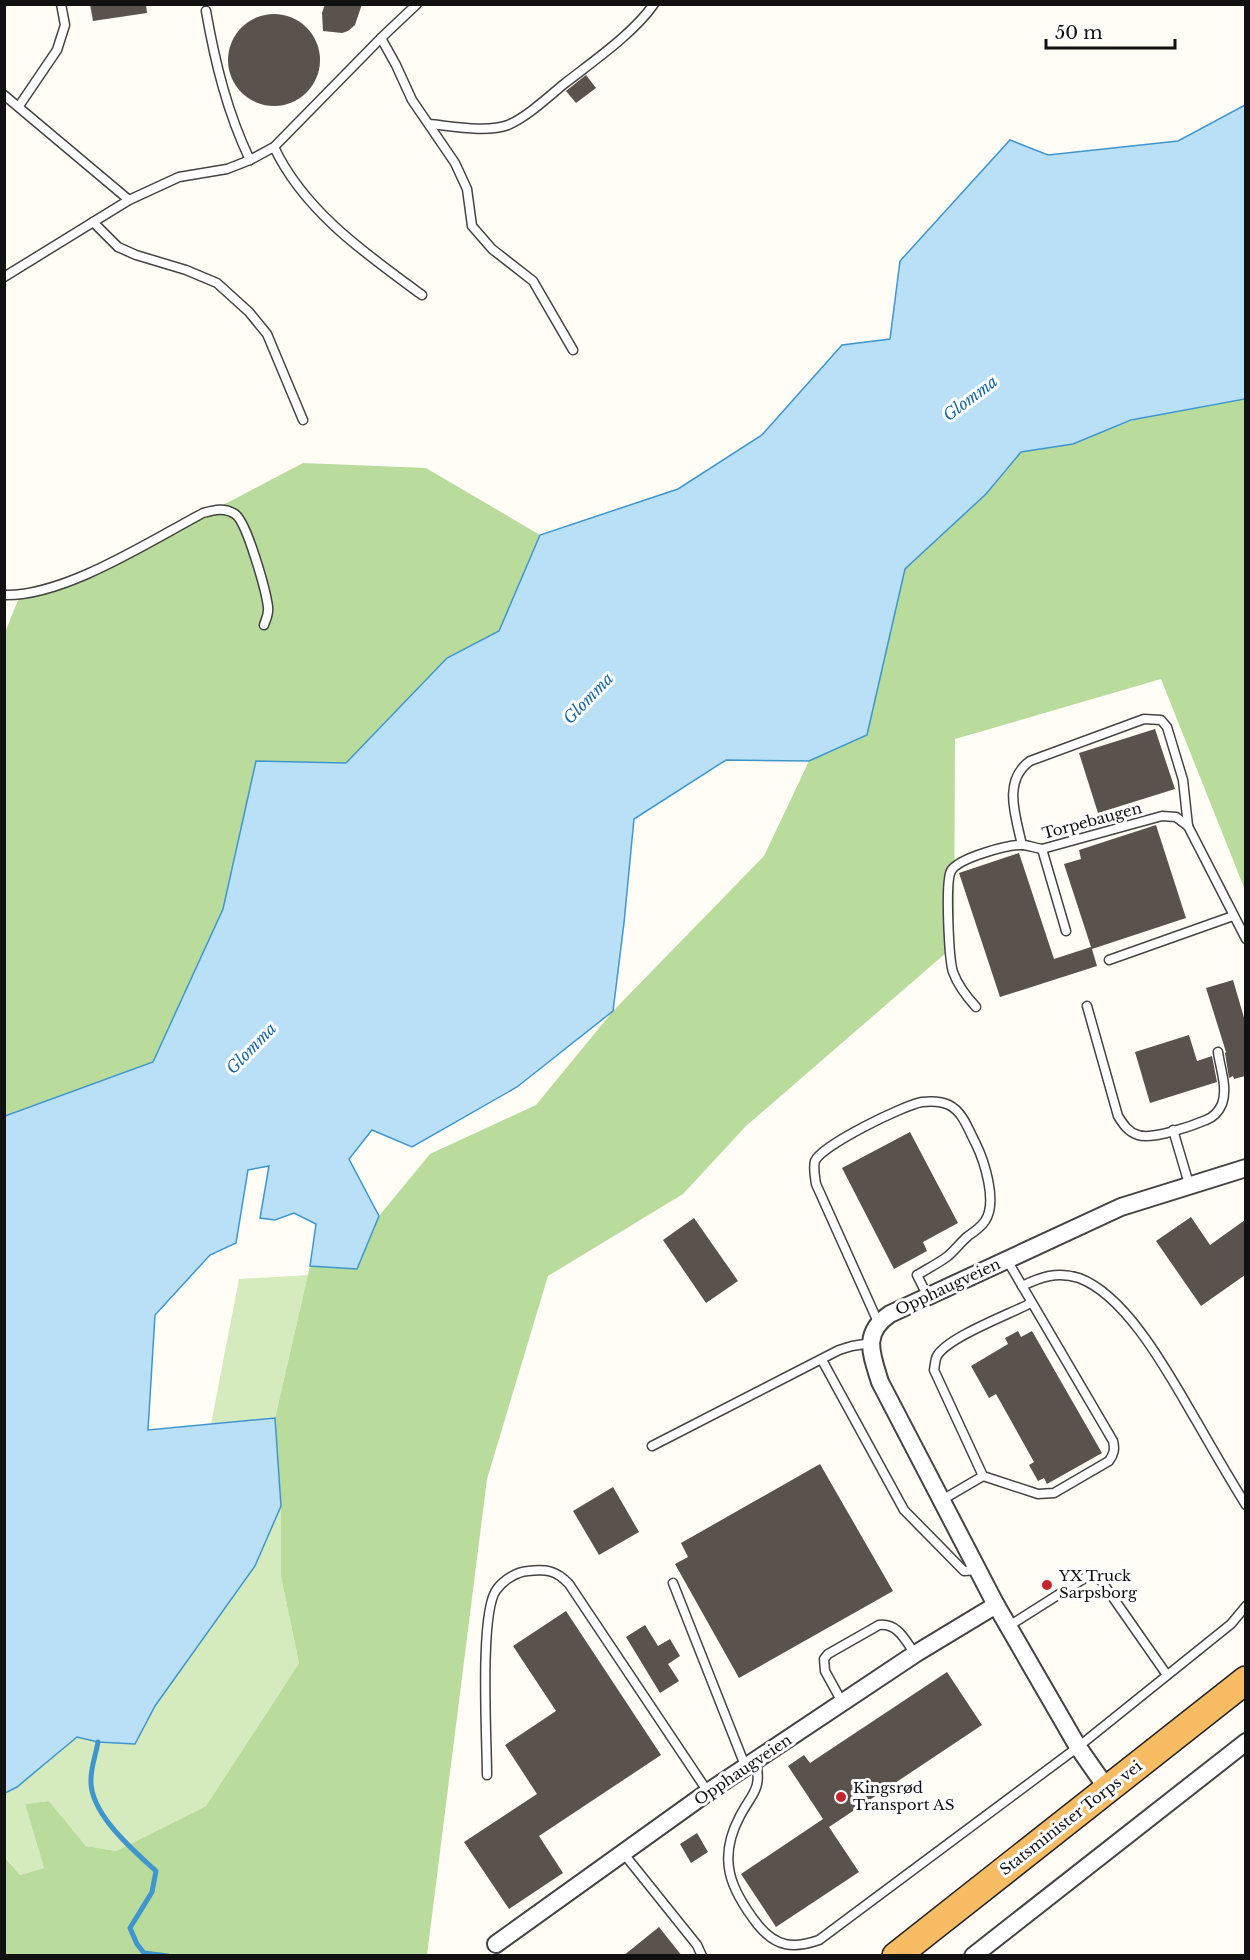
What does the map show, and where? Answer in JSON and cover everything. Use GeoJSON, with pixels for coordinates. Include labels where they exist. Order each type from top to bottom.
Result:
{"type":"FeatureCollection","features":[{"type":"Feature","properties":{"kind":"highway","name":"Statsminister Torps vei"},"geometry":{"type":"LineString","coordinates":[[896,1956],[1245,1680]]}},
{"type":"Feature","properties":{"kind":"street","name":"Opphaugveien"},"geometry":{"type":"LineString","coordinates":[[1108,1790],[1078,1747],[996,1605],[880,1382],[873,1360],[872,1333],[879,1322],[890,1314],[1121,1208],[1189,1184],[1245,1168]]}},
{"type":"Feature","properties":{"kind":"street","name":"Opphaugveien"},"geometry":{"type":"LineString","coordinates":[[495,1950],[708,1792],[915,1654],[996,1605]]}},
{"type":"Feature","properties":{"kind":"street"},"geometry":{"type":"LineString","coordinates":[[973,1956],[1245,1742]]}},
{"type":"Feature","properties":{"kind":"lane"},"geometry":{"type":"LineString","coordinates":[[19,106],[57,50],[65,26],[61,4]]}},
{"type":"Feature","properties":{"kind":"lane"},"geometry":{"type":"LineString","coordinates":[[4,277],[129,200],[179,177],[227,169],[274,147],[417,4]]}},
{"type":"Feature","properties":{"kind":"lane"},"geometry":{"type":"LineString","coordinates":[[429,124],[482,128],[507,125],[537,105],[607,50],[647,14],[654,4]]}},
{"type":"Feature","properties":{"kind":"lane"},"geometry":{"type":"LineString","coordinates":[[206,11],[214,58],[238,134],[250,160]]}},
{"type":"Feature","properties":{"kind":"lane"},"geometry":{"type":"LineString","coordinates":[[381,38],[412,100],[455,163],[466,189],[472,226],[492,249],[533,281],[573,350]]}},
{"type":"Feature","properties":{"kind":"lane"},"geometry":{"type":"LineString","coordinates":[[4,95],[129,200]]}},
{"type":"Feature","properties":{"kind":"lane"},"geometry":{"type":"LineString","coordinates":[[274,147],[286,169],[332,225],[422,295]]}},
{"type":"Feature","properties":{"kind":"lane"},"geometry":{"type":"LineString","coordinates":[[93,222],[118,247],[217,283],[249,312],[267,334],[303,420]]}},
{"type":"Feature","properties":{"kind":"lane"},"geometry":{"type":"LineString","coordinates":[[4,595],[34,592],[60,585],[98,569],[203,513],[224,510],[238,518],[255,558],[269,608],[264,625]]}},
{"type":"Feature","properties":{"kind":"lane"},"geometry":{"type":"LineString","coordinates":[[1023,845],[1013,804],[1015,779],[1020,768],[1030,761],[1144,719],[1161,720],[1167,727],[1183,780],[1188,826],[1245,939]]}},
{"type":"Feature","properties":{"kind":"lane","name":"Torpebaugen"},"geometry":{"type":"LineString","coordinates":[[976,1007],[963,993],[952,970],[948,881],[951,871],[958,863],[1003,847],[1023,845],[1042,849],[1162,816],[1176,817],[1188,826]]}},
{"type":"Feature","properties":{"kind":"lane"},"geometry":{"type":"LineString","coordinates":[[1042,849],[1066,931]]}},
{"type":"Feature","properties":{"kind":"lane"},"geometry":{"type":"LineString","coordinates":[[1109,960],[1233,916]]}},
{"type":"Feature","properties":{"kind":"lane"},"geometry":{"type":"LineString","coordinates":[[1087,1006],[1118,1116],[1128,1131],[1140,1136],[1154,1136],[1207,1120],[1217,1113],[1223,1102],[1224,1091],[1218,1052]]}},
{"type":"Feature","properties":{"kind":"lane"},"geometry":{"type":"LineString","coordinates":[[879,1322],[816,1184],[815,1161],[834,1143],[904,1108],[921,1102],[937,1101],[959,1112],[983,1159],[988,1182],[989,1206],[988,1214],[979,1228],[947,1257],[917,1275],[927,1297]]}},
{"type":"Feature","properties":{"kind":"lane"},"geometry":{"type":"LineString","coordinates":[[1173,1130],[1189,1184]]}},
{"type":"Feature","properties":{"kind":"lane"},"geometry":{"type":"LineString","coordinates":[[1007,1260],[1113,1441],[1113,1455],[1109,1461],[1054,1493],[1038,1494],[983,1476],[934,1370],[936,1358],[942,1350],[955,1341],[1031,1303]]}},
{"type":"Feature","properties":{"kind":"lane"},"geometry":{"type":"LineString","coordinates":[[1022,1286],[1042,1276],[1053,1274],[1079,1278],[1098,1288],[1126,1314],[1167,1371],[1245,1506]]}},
{"type":"Feature","properties":{"kind":"lane"},"geometry":{"type":"LineString","coordinates":[[652,1446],[822,1360],[852,1346],[872,1343]]}},
{"type":"Feature","properties":{"kind":"lane"},"geometry":{"type":"LineString","coordinates":[[822,1360],[904,1510],[964,1571],[979,1570]]}},
{"type":"Feature","properties":{"kind":"lane"},"geometry":{"type":"LineString","coordinates":[[942,1500],[983,1476]]}},
{"type":"Feature","properties":{"kind":"lane"},"geometry":{"type":"LineString","coordinates":[[487,1775],[486,1636],[489,1609],[496,1590],[512,1576],[525,1571],[546,1570],[559,1574],[568,1584],[708,1792]]}},
{"type":"Feature","properties":{"kind":"lane"},"geometry":{"type":"LineString","coordinates":[[1009,1626],[1090,1575],[1100,1579],[1167,1675]]}},
{"type":"Feature","properties":{"kind":"lane"},"geometry":{"type":"LineString","coordinates":[[673,1583],[751,1765],[760,1778],[731,1836],[728,1856],[730,1875],[738,1899],[760,1928],[779,1942],[802,1946],[819,1940],[1078,1747],[1231,1623],[1245,1606]]}},
{"type":"Feature","properties":{"kind":"lane"},"geometry":{"type":"LineString","coordinates":[[843,1702],[825,1671],[824,1659],[828,1654],[879,1625],[886,1624],[897,1629],[915,1654]]}},
{"type":"Feature","properties":{"kind":"lane"},"geometry":{"type":"LineString","coordinates":[[624,1854],[697,1945],[702,1956]]}},
{"type":"Feature","properties":{"kind":"green space"},"geometry":{"type":"Polygon","coordinates":[[[1245,399],[1245,890],[1161,679],[955,739],[954,946],[746,1126],[683,1194],[548,1276],[487,1479],[427,1955],[5,1955],[4,1856],[20,1875],[44,1868],[25,1804],[49,1801],[86,1846],[116,1851],[206,1806],[299,1663],[281,1577],[281,1506],[275,1418],[310,1266],[357,1269],[379,1216],[430,1154],[536,1105],[613,1011],[764,856],[809,761],[867,735],[905,569],[986,494],[1021,452],[1073,444],[1136,419],[1245,399]]]}},
{"type":"Feature","properties":{"kind":"green space"},"geometry":{"type":"Polygon","coordinates":[[[303,463],[426,468],[540,535],[499,631],[447,658],[346,763],[256,761],[223,909],[153,1062],[5,1116],[4,635],[22,590],[98,568],[303,463]]]}},
{"type":"Feature","properties":{"kind":"green space"},"geometry":{"type":"Polygon","coordinates":[[[308,1275],[275,1418],[211,1424],[239,1279],[308,1275]]]}},
{"type":"Feature","properties":{"kind":"green space"},"geometry":{"type":"Polygon","coordinates":[[[281,1506],[281,1577],[299,1663],[206,1806],[116,1851],[86,1846],[49,1801],[25,1804],[44,1868],[20,1875],[5,1856],[4,1793],[17,1787],[77,1737],[98,1742],[135,1744],[155,1706],[255,1566],[281,1506]]]}},
{"type":"Feature","properties":{"kind":"water","name":"Glomma"},"geometry":{"type":"Polygon","coordinates":[[[1245,105],[1245,399],[1131,420],[1073,444],[1021,452],[986,494],[905,569],[867,735],[809,761],[726,760],[634,819],[613,1011],[517,1087],[412,1147],[372,1130],[349,1159],[379,1216],[357,1269],[310,1266],[316,1224],[294,1213],[275,1220],[260,1218],[269,1166],[248,1170],[236,1243],[210,1255],[155,1315],[148,1430],[275,1418],[281,1506],[255,1566],[155,1706],[135,1744],[98,1742],[77,1737],[17,1787],[5,1793],[5,1116],[153,1062],[223,909],[256,761],[346,763],[447,658],[499,631],[540,535],[678,489],[762,435],[842,345],[890,339],[900,261],[1010,140],[1048,155],[1178,141],[1245,105]]]}},
{"type":"Feature","properties":{"kind":"building"},"geometry":{"type":"Polygon","coordinates":[[[90,4],[146,4],[147,13],[93,21],[90,4]]]}},
{"type":"Feature","properties":{"kind":"building"},"geometry":{"type":"Polygon","coordinates":[[[325,4],[362,4],[355,25],[342,33],[323,31],[322,13],[325,4]]]}},
{"type":"Feature","properties":{"kind":"building"},"geometry":{"type":"Polygon","coordinates":[[[274,14],[292,17],[307,27],[317,42],[320,60],[317,78],[307,93],[292,103],[274,106],[256,103],[241,93],[231,78],[228,60],[231,42],[241,27],[256,17],[274,14]]]}},
{"type":"Feature","properties":{"kind":"building"},"geometry":{"type":"Polygon","coordinates":[[[586,75],[596,88],[576,103],[566,91],[586,75]]]}},
{"type":"Feature","properties":{"kind":"building"},"geometry":{"type":"Polygon","coordinates":[[[1155,729],[1175,789],[1098,813],[1079,753],[1155,729]]]}},
{"type":"Feature","properties":{"kind":"building"},"geometry":{"type":"Polygon","coordinates":[[[1156,825],[1186,918],[1092,949],[1097,966],[1000,997],[959,873],[1019,853],[1054,959],[1091,947],[1064,864],[1081,859],[1079,850],[1156,825]]]}},
{"type":"Feature","properties":{"kind":"building"},"geometry":{"type":"Polygon","coordinates":[[[1233,980],[1245,1021],[1245,1076],[1234,1079],[1233,1076],[1229,1078],[1226,1052],[1206,988],[1233,980]]]}},
{"type":"Feature","properties":{"kind":"building"},"geometry":{"type":"Polygon","coordinates":[[[1189,1035],[1197,1061],[1212,1056],[1217,1082],[1150,1103],[1135,1052],[1189,1035]]]}},
{"type":"Feature","properties":{"kind":"building"},"geometry":{"type":"Polygon","coordinates":[[[910,1132],[958,1223],[923,1242],[927,1251],[894,1269],[842,1168],[910,1132]]]}},
{"type":"Feature","properties":{"kind":"building"},"geometry":{"type":"Polygon","coordinates":[[[1191,1217],[1210,1245],[1245,1220],[1245,1275],[1201,1306],[1156,1241],[1191,1217]]]}},
{"type":"Feature","properties":{"kind":"building"},"geometry":{"type":"Polygon","coordinates":[[[694,1218],[738,1281],[706,1303],[663,1240],[694,1218]]]}},
{"type":"Feature","properties":{"kind":"building"},"geometry":{"type":"Polygon","coordinates":[[[1018,1331],[1021,1337],[1032,1331],[1102,1453],[1047,1484],[1044,1478],[1038,1481],[1029,1465],[1034,1462],[996,1394],[989,1398],[971,1366],[1008,1344],[1005,1338],[1018,1331]]]}},
{"type":"Feature","properties":{"kind":"building"},"geometry":{"type":"Polygon","coordinates":[[[820,1464],[893,1591],[739,1678],[675,1564],[688,1557],[681,1543],[820,1464]]]}},
{"type":"Feature","properties":{"kind":"building"},"geometry":{"type":"Polygon","coordinates":[[[613,1487],[639,1532],[599,1555],[573,1511],[613,1487]]]}},
{"type":"Feature","properties":{"kind":"building"},"geometry":{"type":"Polygon","coordinates":[[[566,1611],[661,1755],[539,1836],[563,1873],[509,1909],[464,1842],[537,1794],[505,1745],[556,1711],[513,1646],[566,1611]]]}},
{"type":"Feature","properties":{"kind":"building"},"geometry":{"type":"Polygon","coordinates":[[[645,1625],[658,1646],[670,1639],[680,1656],[668,1664],[679,1681],[660,1693],[626,1637],[645,1625]]]}},
{"type":"Feature","properties":{"kind":"building","name":"Kingsrød Transport AS"},"geometry":{"type":"Polygon","coordinates":[[[947,1672],[982,1725],[829,1827],[859,1872],[776,1927],[741,1874],[823,1819],[788,1766],[804,1755],[810,1763],[947,1672]]]}},
{"type":"Feature","properties":{"kind":"building"},"geometry":{"type":"Polygon","coordinates":[[[697,1833],[708,1852],[691,1863],[680,1844],[697,1833]]]}},
{"type":"Feature","properties":{"kind":"building"},"geometry":{"type":"Polygon","coordinates":[[[659,1927],[682,1956],[623,1956],[659,1927]]]}},
{"type":"Feature","properties":{"kind":"waterway"},"geometry":{"type":"LineString","coordinates":[[98,1742],[91,1779],[92,1792],[97,1805],[114,1830],[156,1871],[152,1892],[130,1928],[144,1953],[168,1956]]}},
{"type":"Feature","properties":{"kind":"place","name":"YX Truck Sarpsborg"},"geometry":{"type":"Point","coordinates":[1047,1585]}},
{"type":"Feature","properties":{"kind":"place","name":"Kingsrød Transport AS"},"geometry":{"type":"Point","coordinates":[841,1797]}}]}
